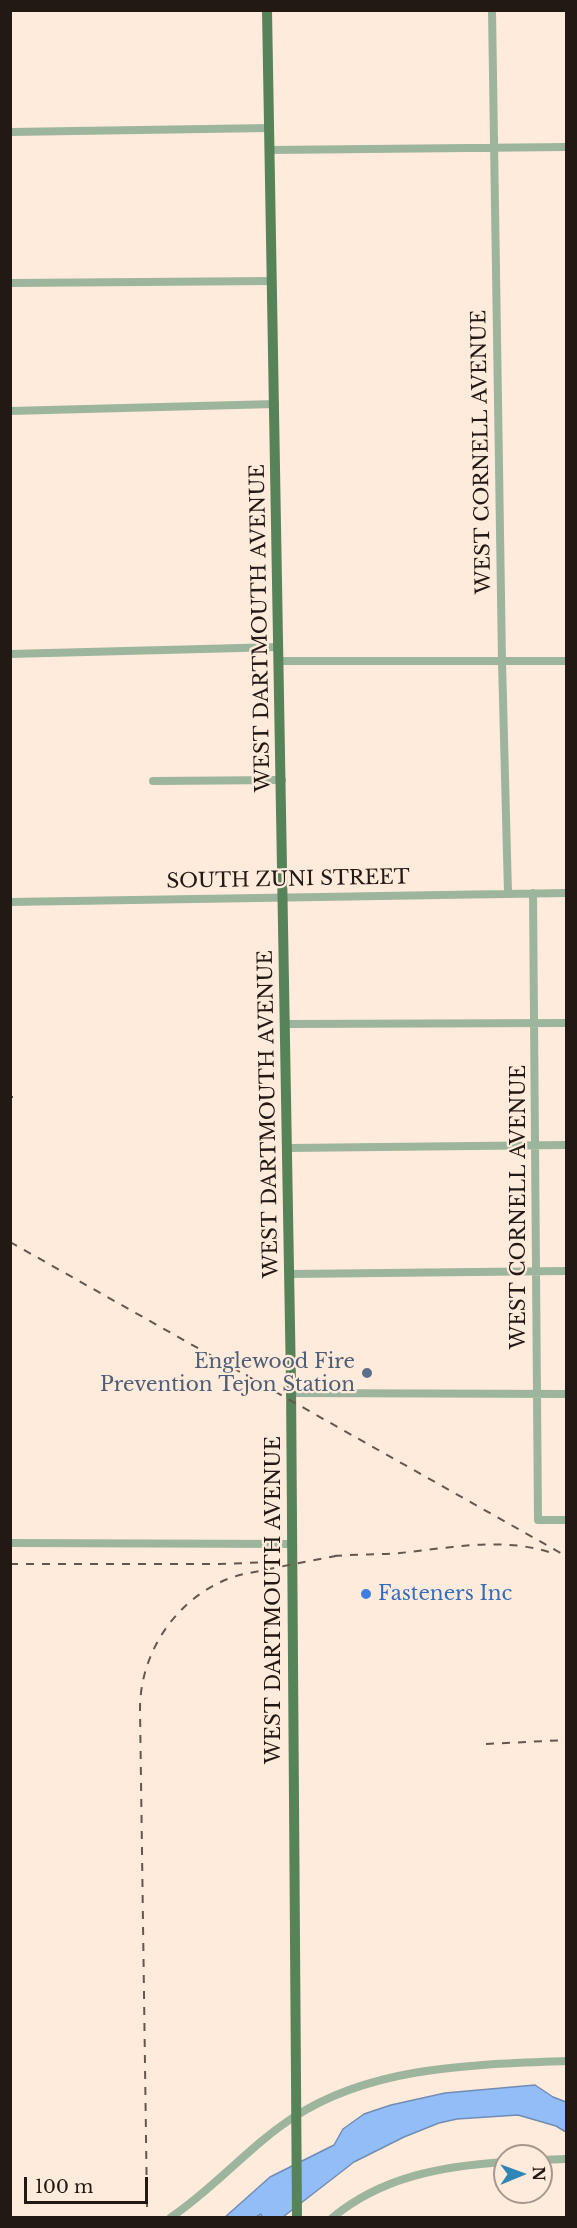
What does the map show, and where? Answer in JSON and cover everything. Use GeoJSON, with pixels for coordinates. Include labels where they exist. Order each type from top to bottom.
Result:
{"type":"FeatureCollection","features":[{"type":"Feature","properties":{"kind":"main road","name":"WEST DARTMOUTH AVENUE"},"geometry":{"type":"LineString","coordinates":[[267,10],[290,1274],[297,2217]]}},
{"type":"Feature","properties":{"kind":"street","name":"WEST CORNELL AVENUE"},"geometry":{"type":"LineString","coordinates":[[492,10],[508,893]]}},
{"type":"Feature","properties":{"kind":"street"},"geometry":{"type":"LineString","coordinates":[[10,132],[269,128]]}},
{"type":"Feature","properties":{"kind":"street"},"geometry":{"type":"LineString","coordinates":[[270,150],[567,147]]}},
{"type":"Feature","properties":{"kind":"street"},"geometry":{"type":"LineString","coordinates":[[10,283],[272,281]]}},
{"type":"Feature","properties":{"kind":"street"},"geometry":{"type":"LineString","coordinates":[[10,411],[275,404]]}},
{"type":"Feature","properties":{"kind":"street"},"geometry":{"type":"LineString","coordinates":[[10,654],[279,647]]}},
{"type":"Feature","properties":{"kind":"street"},"geometry":{"type":"LineString","coordinates":[[280,661],[567,661]]}},
{"type":"Feature","properties":{"kind":"street"},"geometry":{"type":"LineString","coordinates":[[153,781],[282,780]]}},
{"type":"Feature","properties":{"kind":"street","name":"WEST CORNELL AVENUE"},"geometry":{"type":"LineString","coordinates":[[533,893],[538,1520],[567,1520]]}},
{"type":"Feature","properties":{"kind":"street","name":"SOUTH ZUNI STREET"},"geometry":{"type":"LineString","coordinates":[[10,902],[567,893]]}},
{"type":"Feature","properties":{"kind":"street"},"geometry":{"type":"LineString","coordinates":[[286,1024],[567,1023]]}},
{"type":"Feature","properties":{"kind":"street"},"geometry":{"type":"LineString","coordinates":[[288,1148],[567,1145]]}},
{"type":"Feature","properties":{"kind":"street"},"geometry":{"type":"LineString","coordinates":[[290,1274],[567,1271]]}},
{"type":"Feature","properties":{"kind":"street"},"geometry":{"type":"LineString","coordinates":[[291,1393],[567,1394]]}},
{"type":"Feature","properties":{"kind":"street"},"geometry":{"type":"LineString","coordinates":[[10,1543],[292,1544]]}},
{"type":"Feature","properties":{"kind":"street"},"geometry":{"type":"LineString","coordinates":[[170,2217],[196,2199],[262,2140],[295,2116],[340,2094],[406,2074],[461,2067],[567,2061]]}},
{"type":"Feature","properties":{"kind":"street"},"geometry":{"type":"LineString","coordinates":[[332,2217],[357,2199],[409,2176],[466,2164],[493,2163]]}},
{"type":"Feature","properties":{"kind":"water"},"geometry":{"type":"Polygon","coordinates":[[[535,2085],[553,2097],[566,2102],[566,2132],[556,2126],[518,2115],[457,2119],[439,2123],[404,2137],[354,2162],[283,2217],[262,2217],[261,2214],[256,2217],[224,2218],[270,2177],[334,2145],[343,2129],[364,2114],[391,2105],[445,2093],[535,2085]]]}},
{"type":"Feature","properties":{"kind":"railway"},"geometry":{"type":"LineString","coordinates":[[10,1242],[566,1556]]}},
{"type":"Feature","properties":{"kind":"railway"},"geometry":{"type":"LineString","coordinates":[[334,1556],[392,1554],[494,1544],[549,1552]]}},
{"type":"Feature","properties":{"kind":"railway"},"geometry":{"type":"LineString","coordinates":[[147,2207],[140,1709],[147,1667],[166,1628],[179,1612],[195,1597],[213,1586],[242,1574],[342,1555]]}},
{"type":"Feature","properties":{"kind":"railway"},"geometry":{"type":"LineString","coordinates":[[10,1564],[271,1562]]}},
{"type":"Feature","properties":{"kind":"railway"},"geometry":{"type":"LineString","coordinates":[[486,1744],[566,1740]]}},
{"type":"Feature","properties":{"kind":"place","name":"Englewood Fire Prevention Tejon Station"},"geometry":{"type":"Point","coordinates":[367,1373]}},
{"type":"Feature","properties":{"kind":"place","name":"Fasteners Inc"},"geometry":{"type":"Point","coordinates":[366,1594]}}]}
